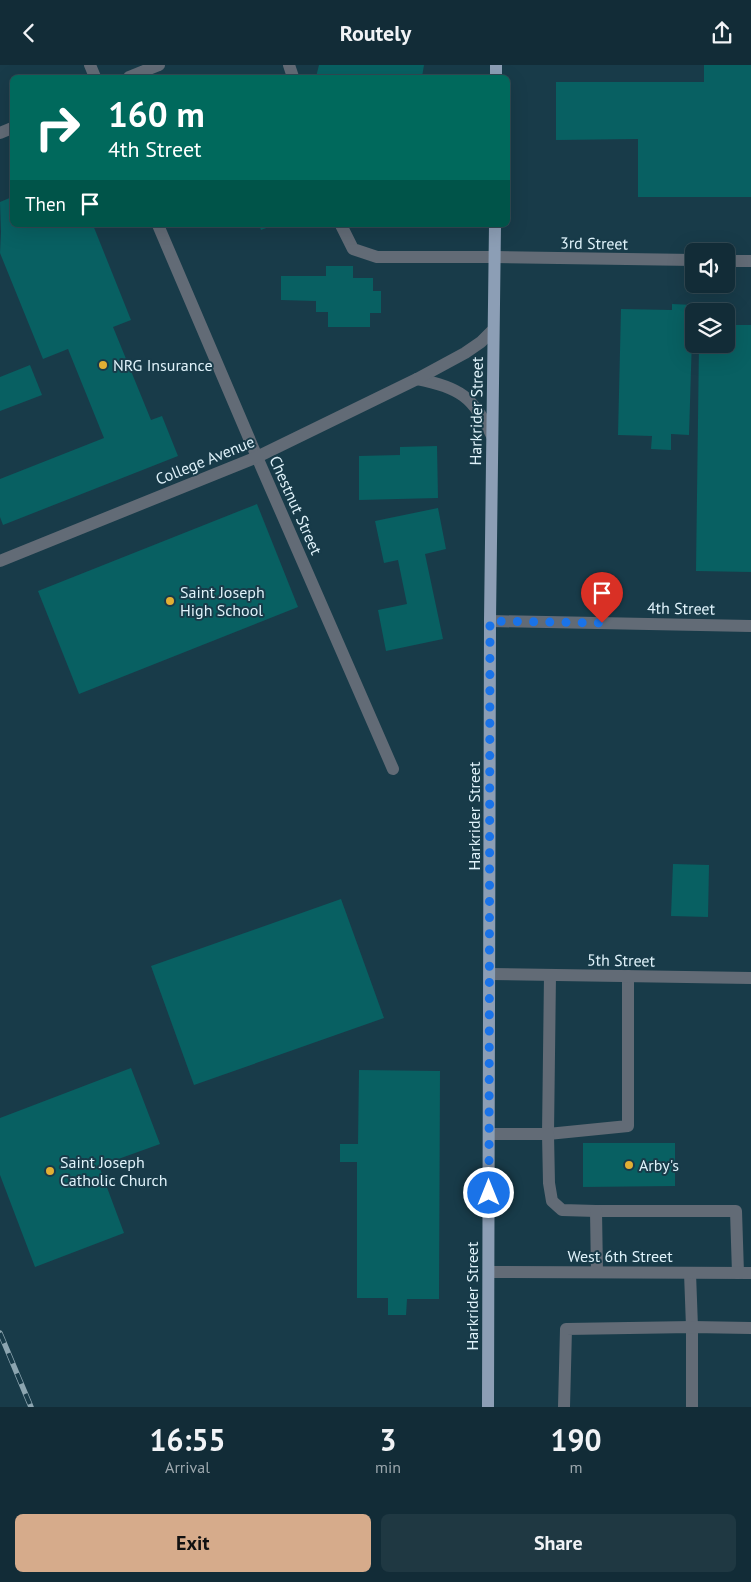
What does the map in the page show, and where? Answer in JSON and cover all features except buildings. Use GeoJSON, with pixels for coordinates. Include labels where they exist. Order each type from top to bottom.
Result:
{"type":"FeatureCollection","features":[{"type":"Feature","properties":{"kind":"main road","name":"Harkrider Street"},"geometry":{"type":"LineString","coordinates":[[488,1407],[490,621],[495,227]]}},
{"type":"Feature","properties":{"kind":"street"},"geometry":{"type":"LineString","coordinates":[[134,75],[160,65]]}},
{"type":"Feature","properties":{"kind":"street","name":"Chestnut Street"},"geometry":{"type":"LineString","coordinates":[[159,227],[393,769]]}},
{"type":"Feature","properties":{"kind":"street","name":"3rd Street"},"geometry":{"type":"LineString","coordinates":[[342,227],[353,249],[377,257],[685,260]]}},
{"type":"Feature","properties":{"kind":"street"},"geometry":{"type":"LineString","coordinates":[[735,261],[751,261]]}},
{"type":"Feature","properties":{"kind":"street","name":"College Avenue"},"geometry":{"type":"LineString","coordinates":[[0,561],[257,457],[418,379],[465,353],[481,342],[493,330]]}},
{"type":"Feature","properties":{"kind":"street"},"geometry":{"type":"LineString","coordinates":[[418,379],[449,387],[468,399],[480,413],[492,436]]}},
{"type":"Feature","properties":{"kind":"street","name":"4th Street"},"geometry":{"type":"LineString","coordinates":[[490,621],[751,626]]}},
{"type":"Feature","properties":{"kind":"street","name":"5th Street"},"geometry":{"type":"LineString","coordinates":[[490,974],[751,978]]}},
{"type":"Feature","properties":{"kind":"street"},"geometry":{"type":"LineString","coordinates":[[550,975],[548,1183],[552,1201],[562,1210],[736,1211],[738,1273]]}},
{"type":"Feature","properties":{"kind":"street"},"geometry":{"type":"LineString","coordinates":[[489,1134],[548,1134],[628,1126],[628,976]]}},
{"type":"Feature","properties":{"kind":"street"},"geometry":{"type":"LineString","coordinates":[[596,1211],[597,1272]]}},
{"type":"Feature","properties":{"kind":"street","name":"West 6th Street"},"geometry":{"type":"LineString","coordinates":[[489,1272],[751,1273]]}},
{"type":"Feature","properties":{"kind":"street"},"geometry":{"type":"LineString","coordinates":[[690,1273],[692,1407]]}},
{"type":"Feature","properties":{"kind":"street"},"geometry":{"type":"LineString","coordinates":[[564,1407],[566,1329],[751,1328]]}},
{"type":"Feature","properties":{"kind":"railway"},"geometry":{"type":"LineString","coordinates":[[0,1333],[31,1407]]}},
{"type":"Feature","properties":{"kind":"place","name":"NRG Insurance"},"geometry":{"type":"Point","coordinates":[103,365]}},
{"type":"Feature","properties":{"kind":"place","name":"Saint Joseph High School"},"geometry":{"type":"Point","coordinates":[170,601]}},
{"type":"Feature","properties":{"kind":"place","name":"Arby's"},"geometry":{"type":"Point","coordinates":[629,1165]}},
{"type":"Feature","properties":{"kind":"place","name":"Saint Joseph Catholic Church"},"geometry":{"type":"Point","coordinates":[50,1171]}},
{"type":"Feature","properties":{"kind":"route"},"geometry":{"type":"LineString","coordinates":[[489,1193],[490,621],[602,623]]}}]}
